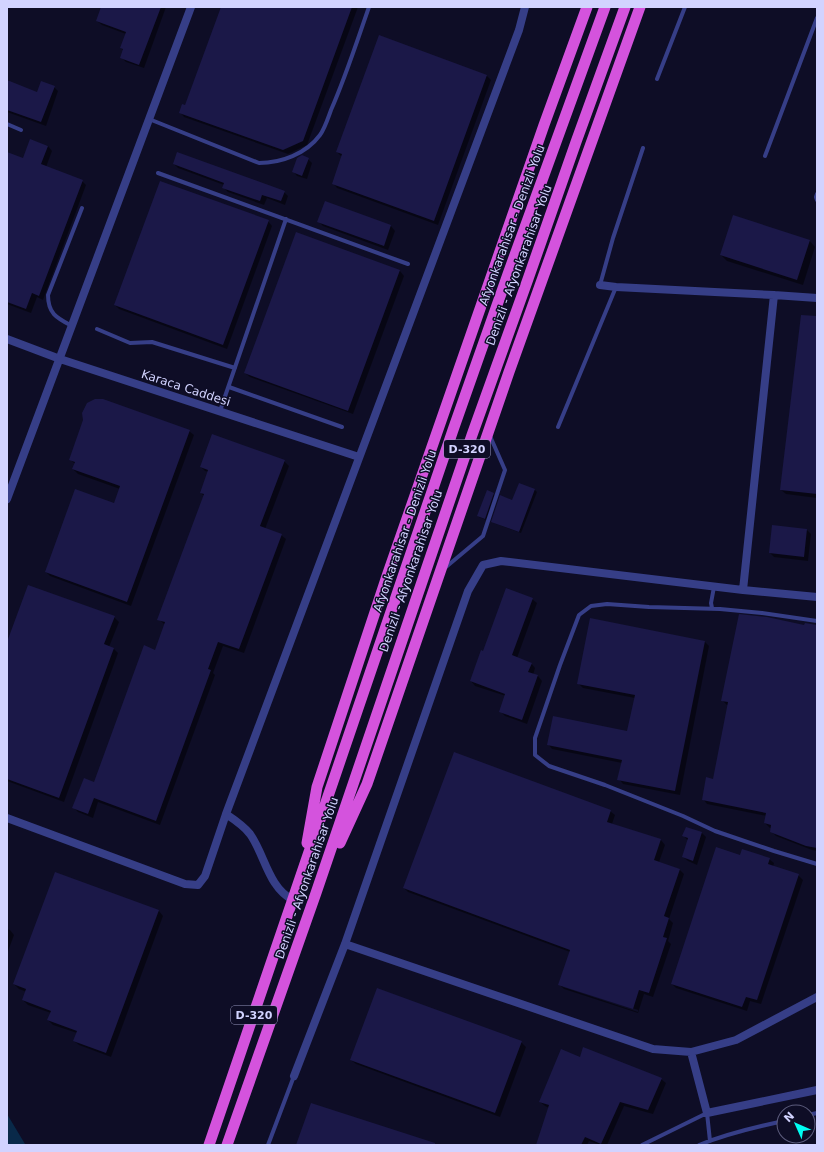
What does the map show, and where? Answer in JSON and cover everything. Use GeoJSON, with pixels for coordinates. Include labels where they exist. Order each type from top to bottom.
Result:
{"type":"FeatureCollection","features":[{"type":"Feature","properties":{"kind":"highway"},"geometry":{"type":"LineString","coordinates":[[298,884],[317,787],[387,576],[544,125],[587,7]]}},
{"type":"Feature","properties":{"kind":"highway","name":"Afyonkarahisar - Denizli Yolu"},"geometry":{"type":"LineString","coordinates":[[298,884],[495,311],[605,7]]}},
{"type":"Feature","properties":{"kind":"highway","name":"Denizli - Afyonkarahisar Yolu"},"geometry":{"type":"LineString","coordinates":[[227,1145],[316,893],[472,435],[625,7]]}},
{"type":"Feature","properties":{"kind":"highway"},"geometry":{"type":"LineString","coordinates":[[316,893],[367,784],[488,432],[640,7]]}},
{"type":"Feature","properties":{"kind":"highway","name":"Denizli - Afyonkarahisar Yolu"},"geometry":{"type":"LineString","coordinates":[[209,1145],[298,884]]}},
{"type":"Feature","properties":{"kind":"street"},"geometry":{"type":"LineString","coordinates":[[7,499],[191,7]]}},
{"type":"Feature","properties":{"kind":"street"},"geometry":{"type":"LineString","coordinates":[[7,818],[184,884],[198,885],[204,876],[359,457],[517,37],[525,7]]}},
{"type":"Feature","properties":{"kind":"street"},"geometry":{"type":"LineString","coordinates":[[600,285],[817,298]]}},
{"type":"Feature","properties":{"kind":"street"},"geometry":{"type":"LineString","coordinates":[[743,590],[774,295]]}},
{"type":"Feature","properties":{"kind":"street","name":"Karaca Caddesi"},"geometry":{"type":"LineString","coordinates":[[7,339],[60,359],[359,457]]}},
{"type":"Feature","properties":{"kind":"street"},"geometry":{"type":"LineString","coordinates":[[294,1076],[345,944],[468,591],[483,566],[501,561],[714,587],[817,597]]}},
{"type":"Feature","properties":{"kind":"street"},"geometry":{"type":"LineString","coordinates":[[226,814],[244,827],[250,835],[277,887],[293,900]]}},
{"type":"Feature","properties":{"kind":"street"},"geometry":{"type":"LineString","coordinates":[[345,944],[653,1049],[691,1052],[736,1040],[817,997]]}},
{"type":"Feature","properties":{"kind":"street"},"geometry":{"type":"LineString","coordinates":[[691,1052],[707,1113],[817,1090]]}},
{"type":"Feature","properties":{"kind":"lane"},"geometry":{"type":"LineString","coordinates":[[149,119],[259,163],[282,160],[299,153],[307,148],[320,134],[338,95],[369,7]]}},
{"type":"Feature","properties":{"kind":"lane"},"geometry":{"type":"LineString","coordinates":[[657,79],[685,7]]}},
{"type":"Feature","properties":{"kind":"lane"},"geometry":{"type":"LineString","coordinates":[[765,156],[817,18]]}},
{"type":"Feature","properties":{"kind":"lane"},"geometry":{"type":"LineString","coordinates":[[7,124],[21,130]]}},
{"type":"Feature","properties":{"kind":"lane"},"geometry":{"type":"LineString","coordinates":[[600,285],[613,238],[643,148]]}},
{"type":"Feature","properties":{"kind":"lane"},"geometry":{"type":"LineString","coordinates":[[158,173],[408,264]]}},
{"type":"Feature","properties":{"kind":"lane"},"geometry":{"type":"LineString","coordinates":[[817,194],[817,200]]}},
{"type":"Feature","properties":{"kind":"lane"},"geometry":{"type":"LineString","coordinates":[[72,326],[56,318],[49,304],[48,295],[82,208]]}},
{"type":"Feature","properties":{"kind":"lane"},"geometry":{"type":"LineString","coordinates":[[220,412],[286,219]]}},
{"type":"Feature","properties":{"kind":"lane"},"geometry":{"type":"LineString","coordinates":[[558,428],[616,287]]}},
{"type":"Feature","properties":{"kind":"lane"},"geometry":{"type":"LineString","coordinates":[[97,329],[130,343],[152,342],[235,368]]}},
{"type":"Feature","properties":{"kind":"lane"},"geometry":{"type":"LineString","coordinates":[[229,387],[342,427]]}},
{"type":"Feature","properties":{"kind":"lane"},"geometry":{"type":"LineString","coordinates":[[441,571],[482,536],[503,478],[505,470],[488,432]]}},
{"type":"Feature","properties":{"kind":"lane"},"geometry":{"type":"LineString","coordinates":[[712,608],[711,603],[714,587]]}},
{"type":"Feature","properties":{"kind":"lane"},"geometry":{"type":"LineString","coordinates":[[817,622],[762,613],[712,608],[650,607],[607,604],[591,606],[580,615],[541,718],[535,738],[535,755],[549,766],[683,816],[715,832],[817,864]]}},
{"type":"Feature","properties":{"kind":"lane"},"geometry":{"type":"LineString","coordinates":[[268,1145],[294,1076]]}},
{"type":"Feature","properties":{"kind":"lane"},"geometry":{"type":"LineString","coordinates":[[642,1145],[707,1113],[710,1141]]}},
{"type":"Feature","properties":{"kind":"lane"},"geometry":{"type":"LineString","coordinates":[[700,1145],[755,1127],[776,1123]]}},
{"type":"Feature","properties":{"kind":"water"},"geometry":{"type":"Polygon","coordinates":[[[7,1114],[25,1144],[7,1145],[7,1114]]]}},
{"type":"Feature","properties":{"kind":"building"},"geometry":{"type":"Polygon","coordinates":[[[101,7],[161,7],[139,65],[120,58],[123,49],[120,48],[126,32],[96,21],[101,7]]]}},
{"type":"Feature","properties":{"kind":"building"},"geometry":{"type":"Polygon","coordinates":[[[221,7],[352,7],[303,141],[283,150],[179,113],[182,104],[185,105],[221,7]]]}},
{"type":"Feature","properties":{"kind":"building"},"geometry":{"type":"Polygon","coordinates":[[[379,35],[487,75],[434,221],[332,184],[342,154],[336,152],[379,35]]]}},
{"type":"Feature","properties":{"kind":"building"},"geometry":{"type":"Polygon","coordinates":[[[7,80],[37,92],[41,81],[55,86],[41,122],[7,110],[7,80]]]}},
{"type":"Feature","properties":{"kind":"building"},"geometry":{"type":"Polygon","coordinates":[[[30,139],[48,146],[41,164],[83,180],[39,296],[32,293],[26,309],[7,302],[7,152],[23,158],[30,139]]]}},
{"type":"Feature","properties":{"kind":"building"},"geometry":{"type":"Polygon","coordinates":[[[177,152],[285,191],[281,201],[262,195],[260,201],[222,188],[224,183],[173,164],[177,152]]]}},
{"type":"Feature","properties":{"kind":"building"},"geometry":{"type":"Polygon","coordinates":[[[302,155],[309,158],[302,176],[292,172],[297,158],[302,155]]]}},
{"type":"Feature","properties":{"kind":"building"},"geometry":{"type":"Polygon","coordinates":[[[160,181],[269,220],[223,345],[114,305],[160,181]]]}},
{"type":"Feature","properties":{"kind":"building"},"geometry":{"type":"Polygon","coordinates":[[[325,201],[391,225],[384,246],[317,222],[325,201]]]}},
{"type":"Feature","properties":{"kind":"building"},"geometry":{"type":"Polygon","coordinates":[[[733,215],[810,240],[797,280],[720,255],[733,215]]]}},
{"type":"Feature","properties":{"kind":"building"},"geometry":{"type":"Polygon","coordinates":[[[296,232],[400,270],[348,411],[244,373],[296,232]]]}},
{"type":"Feature","properties":{"kind":"building"},"geometry":{"type":"Polygon","coordinates":[[[801,315],[817,316],[817,494],[780,490],[801,315]]]}},
{"type":"Feature","properties":{"kind":"building"},"geometry":{"type":"Polygon","coordinates":[[[95,399],[103,399],[190,430],[127,602],[45,572],[75,489],[114,503],[120,486],[72,469],[75,462],[69,460],[83,420],[82,413],[87,403],[95,399]]]}},
{"type":"Feature","properties":{"kind":"building"},"geometry":{"type":"Polygon","coordinates":[[[212,434],[285,460],[260,526],[282,534],[239,649],[218,642],[208,669],[211,670],[156,821],[94,798],[88,814],[72,808],[84,778],[94,782],[144,645],[155,650],[165,622],[157,620],[204,494],[200,493],[208,470],[200,467],[212,434]]]}},
{"type":"Feature","properties":{"kind":"building"},"geometry":{"type":"Polygon","coordinates":[[[519,483],[535,489],[519,532],[491,522],[500,495],[512,500],[519,483]]]}},
{"type":"Feature","properties":{"kind":"building"},"geometry":{"type":"Polygon","coordinates":[[[487,490],[494,493],[485,519],[477,516],[487,490]]]}},
{"type":"Feature","properties":{"kind":"building"},"geometry":{"type":"Polygon","coordinates":[[[772,525],[807,529],[804,557],[769,553],[772,525]]]}},
{"type":"Feature","properties":{"kind":"building"},"geometry":{"type":"Polygon","coordinates":[[[28,585],[115,616],[104,644],[114,648],[59,798],[7,779],[7,642],[28,585]]]}},
{"type":"Feature","properties":{"kind":"building"},"geometry":{"type":"Polygon","coordinates":[[[506,588],[533,598],[512,655],[532,663],[528,672],[538,675],[522,720],[499,712],[505,694],[470,681],[481,650],[483,651],[506,588]]]}},
{"type":"Feature","properties":{"kind":"building"},"geometry":{"type":"Polygon","coordinates":[[[739,614],[767,617],[804,625],[805,623],[817,625],[817,848],[806,846],[770,832],[771,825],[764,823],[766,813],[702,800],[706,777],[713,779],[728,702],[721,701],[739,614]]]}},
{"type":"Feature","properties":{"kind":"building"},"geometry":{"type":"Polygon","coordinates":[[[590,618],[705,641],[675,791],[617,780],[622,760],[547,745],[553,716],[627,731],[635,695],[577,684],[590,618]]]}},
{"type":"Feature","properties":{"kind":"building"},"geometry":{"type":"Polygon","coordinates":[[[454,752],[611,810],[607,822],[661,839],[654,860],[680,869],[664,916],[669,918],[663,937],[667,938],[649,993],[639,990],[633,1009],[558,985],[570,950],[403,888],[454,752]]]}},
{"type":"Feature","properties":{"kind":"building"},"geometry":{"type":"Polygon","coordinates":[[[686,827],[702,832],[693,861],[682,857],[688,838],[682,836],[686,827]]]}},
{"type":"Feature","properties":{"kind":"building"},"geometry":{"type":"Polygon","coordinates":[[[716,847],[740,855],[742,849],[770,858],[768,864],[799,874],[757,1000],[746,997],[742,1007],[671,984],[716,847]]]}},
{"type":"Feature","properties":{"kind":"building"},"geometry":{"type":"Polygon","coordinates":[[[55,872],[159,910],[106,1053],[73,1041],[77,1031],[47,1020],[51,1011],[22,1000],[26,989],[13,984],[55,872]]]}},
{"type":"Feature","properties":{"kind":"building"},"geometry":{"type":"Polygon","coordinates":[[[377,988],[522,1041],[495,1113],[350,1060],[377,988]]]}},
{"type":"Feature","properties":{"kind":"building"},"geometry":{"type":"Polygon","coordinates":[[[583,1047],[662,1078],[648,1110],[620,1102],[601,1144],[585,1137],[581,1145],[536,1145],[549,1105],[539,1102],[561,1049],[580,1057],[583,1047]]]}},
{"type":"Feature","properties":{"kind":"building"},"geometry":{"type":"Polygon","coordinates":[[[311,1103],[435,1143],[435,1145],[296,1145],[311,1103]]]}}]}
